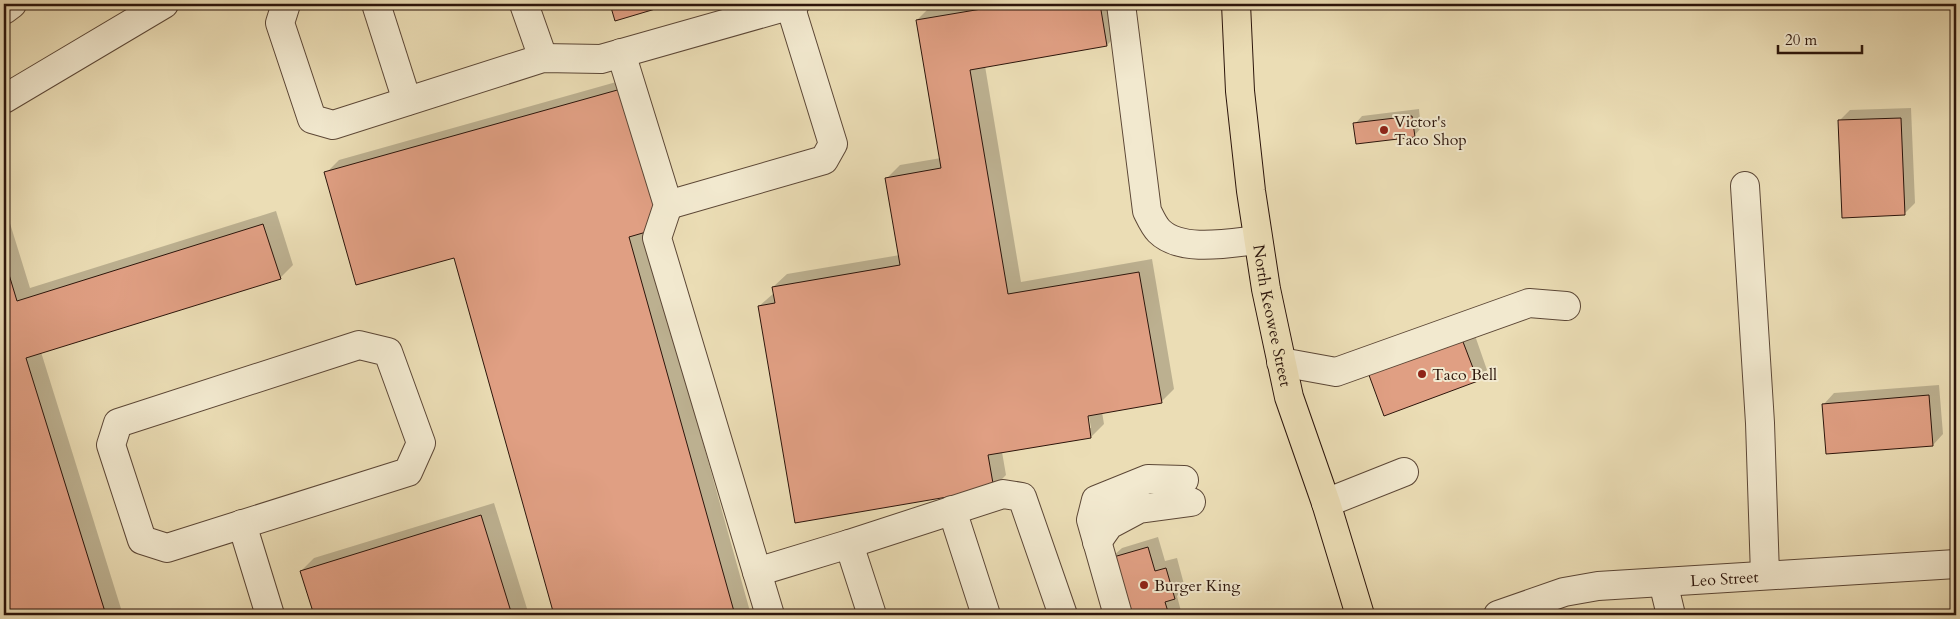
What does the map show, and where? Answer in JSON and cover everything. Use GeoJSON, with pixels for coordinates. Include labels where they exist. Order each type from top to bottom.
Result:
{"type":"FeatureCollection","features":[{"type":"Feature","properties":{"kind":"main road","name":"North Keowee Street"},"geometry":{"type":"LineString","coordinates":[[1236,4],[1240,91],[1250,191],[1266,289],[1288,397],[1326,503],[1360,615]]}},
{"type":"Feature","properties":{"kind":"street"},"geometry":{"type":"LineString","coordinates":[[4,10],[12,4]]}},
{"type":"Feature","properties":{"kind":"street"},"geometry":{"type":"LineString","coordinates":[[4,99],[164,4]]}},
{"type":"Feature","properties":{"kind":"street"},"geometry":{"type":"LineString","coordinates":[[286,4],[280,23],[312,119],[333,125],[543,58],[601,59],[793,4],[833,144],[824,160],[668,205]]}},
{"type":"Feature","properties":{"kind":"street"},"geometry":{"type":"LineString","coordinates":[[376,4],[407,101]]}},
{"type":"Feature","properties":{"kind":"street"},"geometry":{"type":"LineString","coordinates":[[524,4],[543,58]]}},
{"type":"Feature","properties":{"kind":"street"},"geometry":{"type":"LineString","coordinates":[[1120,4],[1146,211],[1159,231],[1182,243],[1204,245],[1258,240]]}},
{"type":"Feature","properties":{"kind":"street"},"geometry":{"type":"LineString","coordinates":[[621,53],[668,205],[657,238],[770,615]]}},
{"type":"Feature","properties":{"kind":"street"},"geometry":{"type":"LineString","coordinates":[[1744,186],[1760,423],[1766,575]]}},
{"type":"Feature","properties":{"kind":"street"},"geometry":{"type":"LineString","coordinates":[[1281,362],[1336,372],[1529,303],[1566,306]]}},
{"type":"Feature","properties":{"kind":"street"},"geometry":{"type":"LineString","coordinates":[[359,345],[388,352],[421,443],[408,472],[242,524],[167,548],[142,540],[111,444],[118,423],[359,345]]}},
{"type":"Feature","properties":{"kind":"street"},"geometry":{"type":"LineString","coordinates":[[1326,503],[1404,472]]}},
{"type":"Feature","properties":{"kind":"street"},"geometry":{"type":"LineString","coordinates":[[1118,615],[1091,520],[1096,500],[1148,478],[1188,491]]}},
{"type":"Feature","properties":{"kind":"street"},"geometry":{"type":"LineString","coordinates":[[757,572],[1003,494],[1022,497],[1063,615]]}},
{"type":"Feature","properties":{"kind":"street"},"geometry":{"type":"LineString","coordinates":[[952,510],[986,615]]}},
{"type":"Feature","properties":{"kind":"street"},"geometry":{"type":"LineString","coordinates":[[242,524],[270,615]]}},
{"type":"Feature","properties":{"kind":"street"},"geometry":{"type":"LineString","coordinates":[[849,544],[872,615]]}},
{"type":"Feature","properties":{"kind":"street","name":"Leo Street"},"geometry":{"type":"LineString","coordinates":[[1498,615],[1564,592],[1598,586],[1956,564]]}},
{"type":"Feature","properties":{"kind":"street"},"geometry":{"type":"LineString","coordinates":[[1663,582],[1671,615]]}},
{"type":"Feature","properties":{"kind":"building"},"geometry":{"type":"Polygon","coordinates":[[[610,4],[672,4],[615,21],[610,4]]]}},
{"type":"Feature","properties":{"kind":"building"},"geometry":{"type":"Polygon","coordinates":[[[1011,4],[1100,4],[1107,46],[970,70],[1008,294],[1139,272],[1162,403],[1088,416],[1091,438],[988,455],[994,489],[795,523],[758,306],[775,303],[772,287],[900,265],[885,178],[941,168],[916,20],[1011,4]]]}},
{"type":"Feature","properties":{"kind":"building"},"geometry":{"type":"Polygon","coordinates":[[[621,89],[660,228],[629,237],[735,615],[554,615],[454,258],[356,285],[324,172],[621,89]]]}},
{"type":"Feature","properties":{"kind":"building","name":"Victor's Taco Shop"},"geometry":{"type":"Polygon","coordinates":[[[1412,116],[1415,137],[1356,144],[1353,123],[1412,116]]]}},
{"type":"Feature","properties":{"kind":"building"},"geometry":{"type":"Polygon","coordinates":[[[1901,118],[1905,215],[1842,218],[1838,120],[1901,118]]]}},
{"type":"Feature","properties":{"kind":"building"},"geometry":{"type":"Polygon","coordinates":[[[263,224],[281,279],[26,358],[106,615],[4,615],[4,258],[17,301],[263,224]]]}},
{"type":"Feature","properties":{"kind":"building","name":"Taco Bell"},"geometry":{"type":"Polygon","coordinates":[[[1460,334],[1478,381],[1384,416],[1366,367],[1460,334]]]}},
{"type":"Feature","properties":{"kind":"building"},"geometry":{"type":"Polygon","coordinates":[[[1929,395],[1933,446],[1826,454],[1822,404],[1929,395]]]}},
{"type":"Feature","properties":{"kind":"building"},"geometry":{"type":"Polygon","coordinates":[[[481,515],[512,615],[314,615],[300,571],[481,515]]]}},
{"type":"Feature","properties":{"kind":"building","name":"Burger King"},"geometry":{"type":"Polygon","coordinates":[[[1148,547],[1155,571],[1166,568],[1175,599],[1165,602],[1169,615],[1126,615],[1110,558],[1148,547]]]}},
{"type":"Feature","properties":{"kind":"place","name":"Victor's Taco Shop"},"geometry":{"type":"Point","coordinates":[1384,130]}},
{"type":"Feature","properties":{"kind":"place","name":"Taco Bell"},"geometry":{"type":"Point","coordinates":[1422,374]}},
{"type":"Feature","properties":{"kind":"place","name":"Burger King"},"geometry":{"type":"Point","coordinates":[1144,585]}}]}
